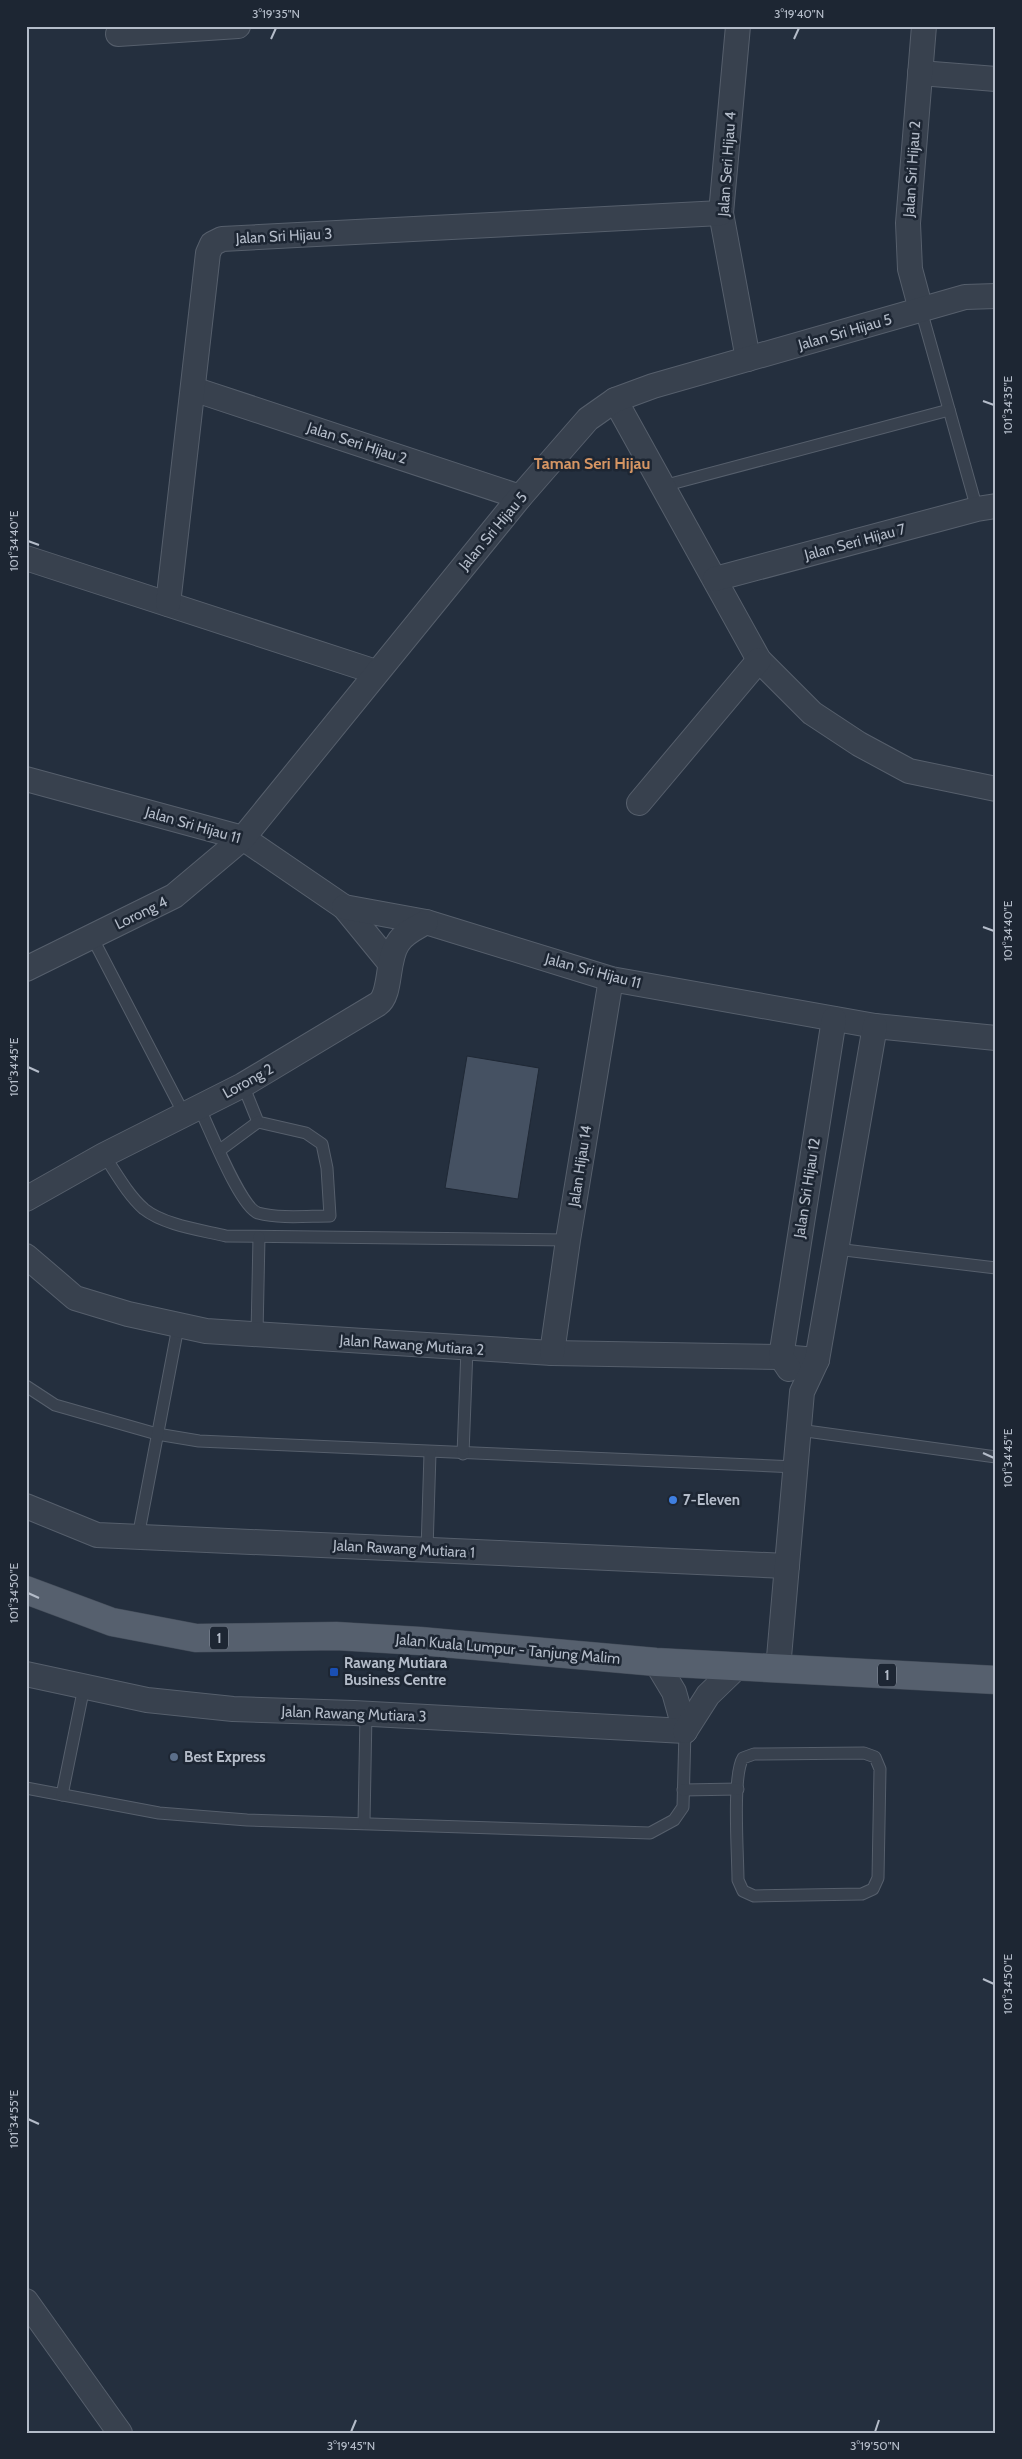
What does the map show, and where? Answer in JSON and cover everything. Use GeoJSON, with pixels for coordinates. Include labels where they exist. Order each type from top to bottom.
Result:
{"type":"FeatureCollection","features":[{"type":"Feature","properties":{"kind":"main road","name":"Jalan Kuala Lumpur - Tanjung Malim"},"geometry":{"type":"LineString","coordinates":[[26,1590],[112,1622],[196,1638],[336,1636],[420,1641],[656,1662],[996,1680]]}},
{"type":"Feature","properties":{"kind":"street"},"geometry":{"type":"LineString","coordinates":[[118,34],[238,26]]}},
{"type":"Feature","properties":{"kind":"street","name":"Jalan Seri Hijau 4"},"geometry":{"type":"LineString","coordinates":[[738,26],[721,213],[748,359]]}},
{"type":"Feature","properties":{"kind":"street","name":"Jalan Sri Hijau 2"},"geometry":{"type":"LineString","coordinates":[[921,310],[910,270],[908,223],[924,26]]}},
{"type":"Feature","properties":{"kind":"street"},"geometry":{"type":"LineString","coordinates":[[920,73],[996,78]]}},
{"type":"Feature","properties":{"kind":"street","name":"Jalan Sri Hijau 3"},"geometry":{"type":"LineString","coordinates":[[168,604],[208,253],[212,244],[217,241],[721,213]]}},
{"type":"Feature","properties":{"kind":"street","name":"Jalan Sri Hijau 5"},"geometry":{"type":"LineString","coordinates":[[243,838],[520,497],[588,419],[615,400],[653,386],[965,297],[996,296]]}},
{"type":"Feature","properties":{"kind":"street","name":"Jalan Seri Hijau 2"},"geometry":{"type":"LineString","coordinates":[[194,389],[520,497]]}},
{"type":"Feature","properties":{"kind":"street"},"geometry":{"type":"LineString","coordinates":[[615,400],[759,660],[812,713],[859,744],[909,770],[996,789]]}},
{"type":"Feature","properties":{"kind":"street","name":"Jalan Seri Hijau 7"},"geometry":{"type":"LineString","coordinates":[[714,579],[986,508]]}},
{"type":"Feature","properties":{"kind":"street"},"geometry":{"type":"LineString","coordinates":[[26,558],[376,672]]}},
{"type":"Feature","properties":{"kind":"street"},"geometry":{"type":"LineString","coordinates":[[639,803],[759,660]]}},
{"type":"Feature","properties":{"kind":"street","name":"Jalan Sri Hijau 11"},"geometry":{"type":"LineString","coordinates":[[26,779],[243,838],[344,907],[389,962]]}},
{"type":"Feature","properties":{"kind":"street","name":"Lorong 4"},"geometry":{"type":"LineString","coordinates":[[26,969],[174,896],[243,838]]}},
{"type":"Feature","properties":{"kind":"street","name":"Jalan Sri Hijau 11"},"geometry":{"type":"LineString","coordinates":[[344,907],[426,922],[611,979],[875,1026],[996,1038]]}},
{"type":"Feature","properties":{"kind":"street","name":"Lorong 2"},"geometry":{"type":"LineString","coordinates":[[26,1199],[104,1155],[242,1085],[381,1002],[385,996],[389,962],[398,943],[408,932],[426,922]]}},
{"type":"Feature","properties":{"kind":"street","name":"Jalan Hijau 14"},"geometry":{"type":"LineString","coordinates":[[552,1353],[568,1240],[611,979]]}},
{"type":"Feature","properties":{"kind":"street","name":"Jalan Sri Hijau 12"},"geometry":{"type":"LineString","coordinates":[[781,1357],[834,1019]]}},
{"type":"Feature","properties":{"kind":"street"},"geometry":{"type":"LineString","coordinates":[[778,1669],[802,1392],[817,1360],[875,1026]]}},
{"type":"Feature","properties":{"kind":"street","name":"Jalan Rawang Mutiara 2"},"geometry":{"type":"LineString","coordinates":[[26,1256],[75,1298],[178,1327],[206,1331],[467,1349],[552,1353],[781,1357],[817,1360]]}},
{"type":"Feature","properties":{"kind":"street"},"geometry":{"type":"LineString","coordinates":[[781,1357],[802,1392]]}},
{"type":"Feature","properties":{"kind":"street","name":"Jalan Rawang Mutiara 1"},"geometry":{"type":"LineString","coordinates":[[26,1506],[97,1535],[787,1566]]}},
{"type":"Feature","properties":{"kind":"street"},"geometry":{"type":"LineString","coordinates":[[656,1662],[674,1692],[685,1731]]}},
{"type":"Feature","properties":{"kind":"street"},"geometry":{"type":"LineString","coordinates":[[685,1731],[708,1695],[736,1667]]}},
{"type":"Feature","properties":{"kind":"street","name":"Jalan Rawang Mutiara 3"},"geometry":{"type":"LineString","coordinates":[[26,1674],[147,1700],[233,1709],[366,1713],[685,1731]]}},
{"type":"Feature","properties":{"kind":"street"},"geometry":{"type":"LineString","coordinates":[[29,2311],[120,2433]]}},
{"type":"Feature","properties":{"kind":"lane"},"geometry":{"type":"LineString","coordinates":[[921,310],[949,410],[986,508]]}},
{"type":"Feature","properties":{"kind":"lane"},"geometry":{"type":"LineString","coordinates":[[662,486],[949,410]]}},
{"type":"Feature","properties":{"kind":"lane"},"geometry":{"type":"LineString","coordinates":[[92,937],[192,1111],[220,1150],[242,1199],[256,1212],[286,1216],[330,1216],[327,1168],[322,1144],[306,1134],[258,1122]]}},
{"type":"Feature","properties":{"kind":"lane"},"geometry":{"type":"LineString","coordinates":[[242,1085],[258,1122]]}},
{"type":"Feature","properties":{"kind":"lane"},"geometry":{"type":"LineString","coordinates":[[220,1150],[258,1122]]}},
{"type":"Feature","properties":{"kind":"lane"},"geometry":{"type":"LineString","coordinates":[[104,1155],[122,1182],[144,1209],[178,1225],[226,1236],[568,1240]]}},
{"type":"Feature","properties":{"kind":"lane"},"geometry":{"type":"LineString","coordinates":[[257,1334],[259,1237]]}},
{"type":"Feature","properties":{"kind":"lane"},"geometry":{"type":"LineString","coordinates":[[836,1249],[996,1268]]}},
{"type":"Feature","properties":{"kind":"lane"},"geometry":{"type":"LineString","coordinates":[[138,1537],[178,1327]]}},
{"type":"Feature","properties":{"kind":"lane"},"geometry":{"type":"LineString","coordinates":[[463,1454],[467,1349]]}},
{"type":"Feature","properties":{"kind":"lane"},"geometry":{"type":"LineString","coordinates":[[26,1386],[55,1405],[157,1434],[200,1441],[796,1468]]}},
{"type":"Feature","properties":{"kind":"lane"},"geometry":{"type":"LineString","coordinates":[[799,1430],[996,1457]]}},
{"type":"Feature","properties":{"kind":"lane"},"geometry":{"type":"LineString","coordinates":[[427,1550],[430,1452]]}},
{"type":"Feature","properties":{"kind":"lane"},"geometry":{"type":"LineString","coordinates":[[62,1795],[84,1687]]}},
{"type":"Feature","properties":{"kind":"lane"},"geometry":{"type":"LineString","coordinates":[[364,1824],[366,1713]]}},
{"type":"Feature","properties":{"kind":"lane"},"geometry":{"type":"LineString","coordinates":[[26,1788],[159,1813],[247,1820],[650,1833],[674,1820],[683,1807],[685,1731]]}},
{"type":"Feature","properties":{"kind":"lane"},"geometry":{"type":"LineString","coordinates":[[864,1753],[875,1757],[879,1762],[880,1779],[878,1878],[873,1889],[862,1894],[754,1896],[743,1892],[738,1880],[738,1789],[740,1763],[743,1758],[754,1754],[864,1753]]}},
{"type":"Feature","properties":{"kind":"lane"},"geometry":{"type":"LineString","coordinates":[[683,1790],[738,1789]]}},
{"type":"Feature","properties":{"kind":"building"},"geometry":{"type":"Polygon","coordinates":[[[467,1056],[539,1068],[518,1199],[445,1188],[467,1056]]]}},
{"type":"Feature","properties":{"kind":"place","name":"7-Eleven"},"geometry":{"type":"Point","coordinates":[673,1500]}},
{"type":"Feature","properties":{"kind":"place","name":"Rawang Mutiara Business Centre"},"geometry":{"type":"Point","coordinates":[334,1672]}},
{"type":"Feature","properties":{"kind":"place","name":"Best Express"},"geometry":{"type":"Point","coordinates":[174,1757]}},
{"type":"Feature","properties":{"kind":"district","name":"Taman Seri Hijau"},"geometry":{"type":"Point","coordinates":[592,463]}}]}
